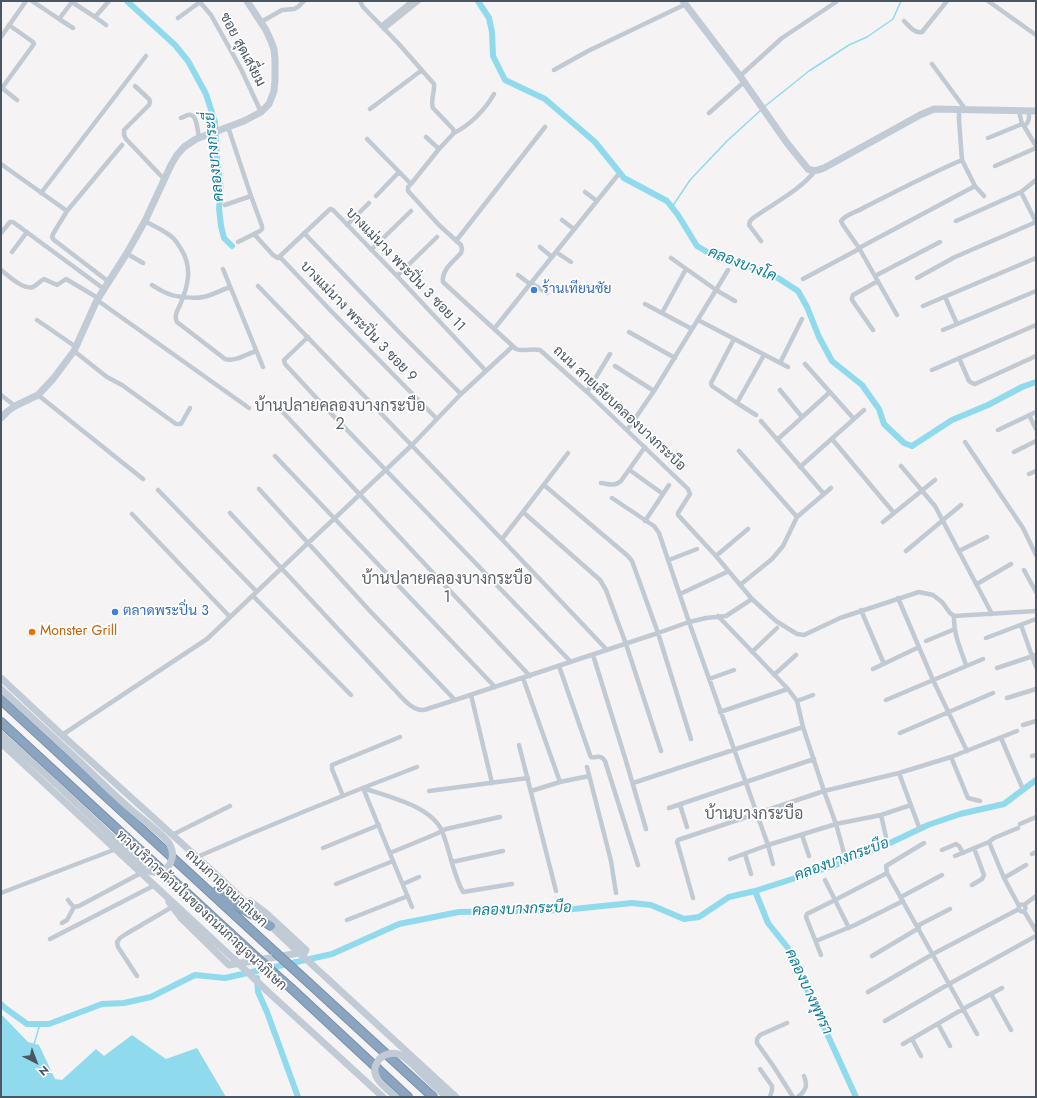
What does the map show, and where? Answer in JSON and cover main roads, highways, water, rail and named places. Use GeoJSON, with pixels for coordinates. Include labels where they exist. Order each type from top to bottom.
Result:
{"type":"FeatureCollection","features":[{"type":"Feature","properties":{"kind":"highway","name":"ถนนกาญจนาภิเษก"},"geometry":{"type":"LineString","coordinates":[[1,700],[433,1097]]}},
{"type":"Feature","properties":{"kind":"highway","name":"ถนนกาญจนาภิเษก"},"geometry":{"type":"LineString","coordinates":[[1,722],[408,1097]]}},
{"type":"Feature","properties":{"kind":"highway"},"geometry":{"type":"LineString","coordinates":[[199,882],[271,926]]}},
{"type":"Feature","properties":{"kind":"main road"},"geometry":{"type":"LineString","coordinates":[[1,418],[8,410],[38,394],[53,379],[75,349],[97,299],[145,221],[164,179],[177,155],[184,147],[199,138],[244,121],[261,112],[269,104],[274,91],[276,59],[271,41],[261,22],[247,1]]}},
{"type":"Feature","properties":{"kind":"main road"},"geometry":{"type":"LineString","coordinates":[[684,3],[742,79],[787,143],[811,171],[824,168],[920,115],[934,109],[1033,111]]}},
{"type":"Feature","properties":{"kind":"main road"},"geometry":{"type":"LineString","coordinates":[[1,678],[238,894],[294,948],[456,1097]]}},
{"type":"Feature","properties":{"kind":"main road"},"geometry":{"type":"LineString","coordinates":[[1,688],[128,806],[167,840],[172,850],[172,861],[167,868],[160,872],[151,872],[147,870],[1,734]]}},
{"type":"Feature","properties":{"kind":"main road","name":"ทางบริการด้านในของถนนกาญจนาภิเษก"},"geometry":{"type":"LineString","coordinates":[[1,743],[383,1097]]}},
{"type":"Feature","properties":{"kind":"main road"},"geometry":{"type":"LineString","coordinates":[[163,893],[180,918],[229,965],[305,952],[305,949],[266,913],[238,894]]}},
{"type":"Feature","properties":{"kind":"main road"},"geometry":{"type":"LineString","coordinates":[[396,1097],[379,1081],[374,1069],[380,1058],[393,1053],[407,1060],[446,1097]]}},
{"type":"Feature","properties":{"kind":"water"},"geometry":{"type":"Polygon","coordinates":[[[1,1014],[28,1042],[39,1045],[55,1079],[62,1080],[96,1049],[104,1056],[132,1035],[166,1059],[197,1048],[226,1097],[1,1097],[1,1014]]]}},
{"type":"Feature","properties":{"kind":"waterway","name":"คลองบางกระยี่"},"geometry":{"type":"LineString","coordinates":[[127,1],[175,45],[188,61],[206,94],[215,122],[217,159],[221,190],[219,208],[221,226],[224,238],[232,246]]}},
{"type":"Feature","properties":{"kind":"waterway","name":"คลองบางโค"},"geometry":{"type":"LineString","coordinates":[[478,1],[489,18],[492,32],[493,56],[505,80],[545,99],[595,142],[624,178],[667,201],[678,215],[697,246],[719,259],[746,265],[778,278],[798,291],[807,307],[819,337],[832,361],[862,385],[879,409],[884,424],[904,443],[912,446],[952,420],[988,405],[1022,387],[1036,382]]}},
{"type":"Feature","properties":{"kind":"waterway"},"geometry":{"type":"LineString","coordinates":[[764,107],[809,71],[849,45],[867,37],[893,19],[901,1]]}},
{"type":"Feature","properties":{"kind":"waterway"},"geometry":{"type":"LineString","coordinates":[[672,207],[690,180],[727,141],[761,110]]}},
{"type":"Feature","properties":{"kind":"waterway","name":"คลองบางกระบือ"},"geometry":{"type":"LineString","coordinates":[[1,1004],[27,1024],[49,1024],[102,1004],[124,1003],[151,997],[195,975],[225,978],[332,954],[399,924],[459,912],[564,910],[632,903],[651,905],[684,919],[699,917],[729,897],[755,891],[833,866],[890,843],[928,825],[960,814],[1004,804],[1036,780]]}},
{"type":"Feature","properties":{"kind":"waterway","name":"คลองบางพุทรา"},"geometry":{"type":"LineString","coordinates":[[755,891],[768,923],[788,948],[856,1097]]}},
{"type":"Feature","properties":{"kind":"waterway"},"geometry":{"type":"LineString","coordinates":[[257,978],[258,992],[267,1012],[298,1097]]}},
{"type":"Feature","properties":{"kind":"waterway"},"geometry":{"type":"LineString","coordinates":[[34,1044],[40,1024]]}},
{"type":"Feature","properties":{"kind":"place","name":"ร้านเทียนชัย"},"geometry":{"type":"Point","coordinates":[534,290]}},
{"type":"Feature","properties":{"kind":"place","name":"ตลาดพระปิ่น 3"},"geometry":{"type":"Point","coordinates":[115,612]}},
{"type":"Feature","properties":{"kind":"place","name":"Monster Grill"},"geometry":{"type":"Point","coordinates":[32,632]}},
{"type":"Feature","properties":{"kind":"district","name":"บ้านปลายคลองบางกระบือ 2"},"geometry":{"type":"Point","coordinates":[340,416]}},
{"type":"Feature","properties":{"kind":"district","name":"บ้านปลายคลองบางกระบือ 1"},"geometry":{"type":"Point","coordinates":[447,589]}},
{"type":"Feature","properties":{"kind":"district","name":"บ้านบางกระบือ"},"geometry":{"type":"Point","coordinates":[754,815]}}]}
